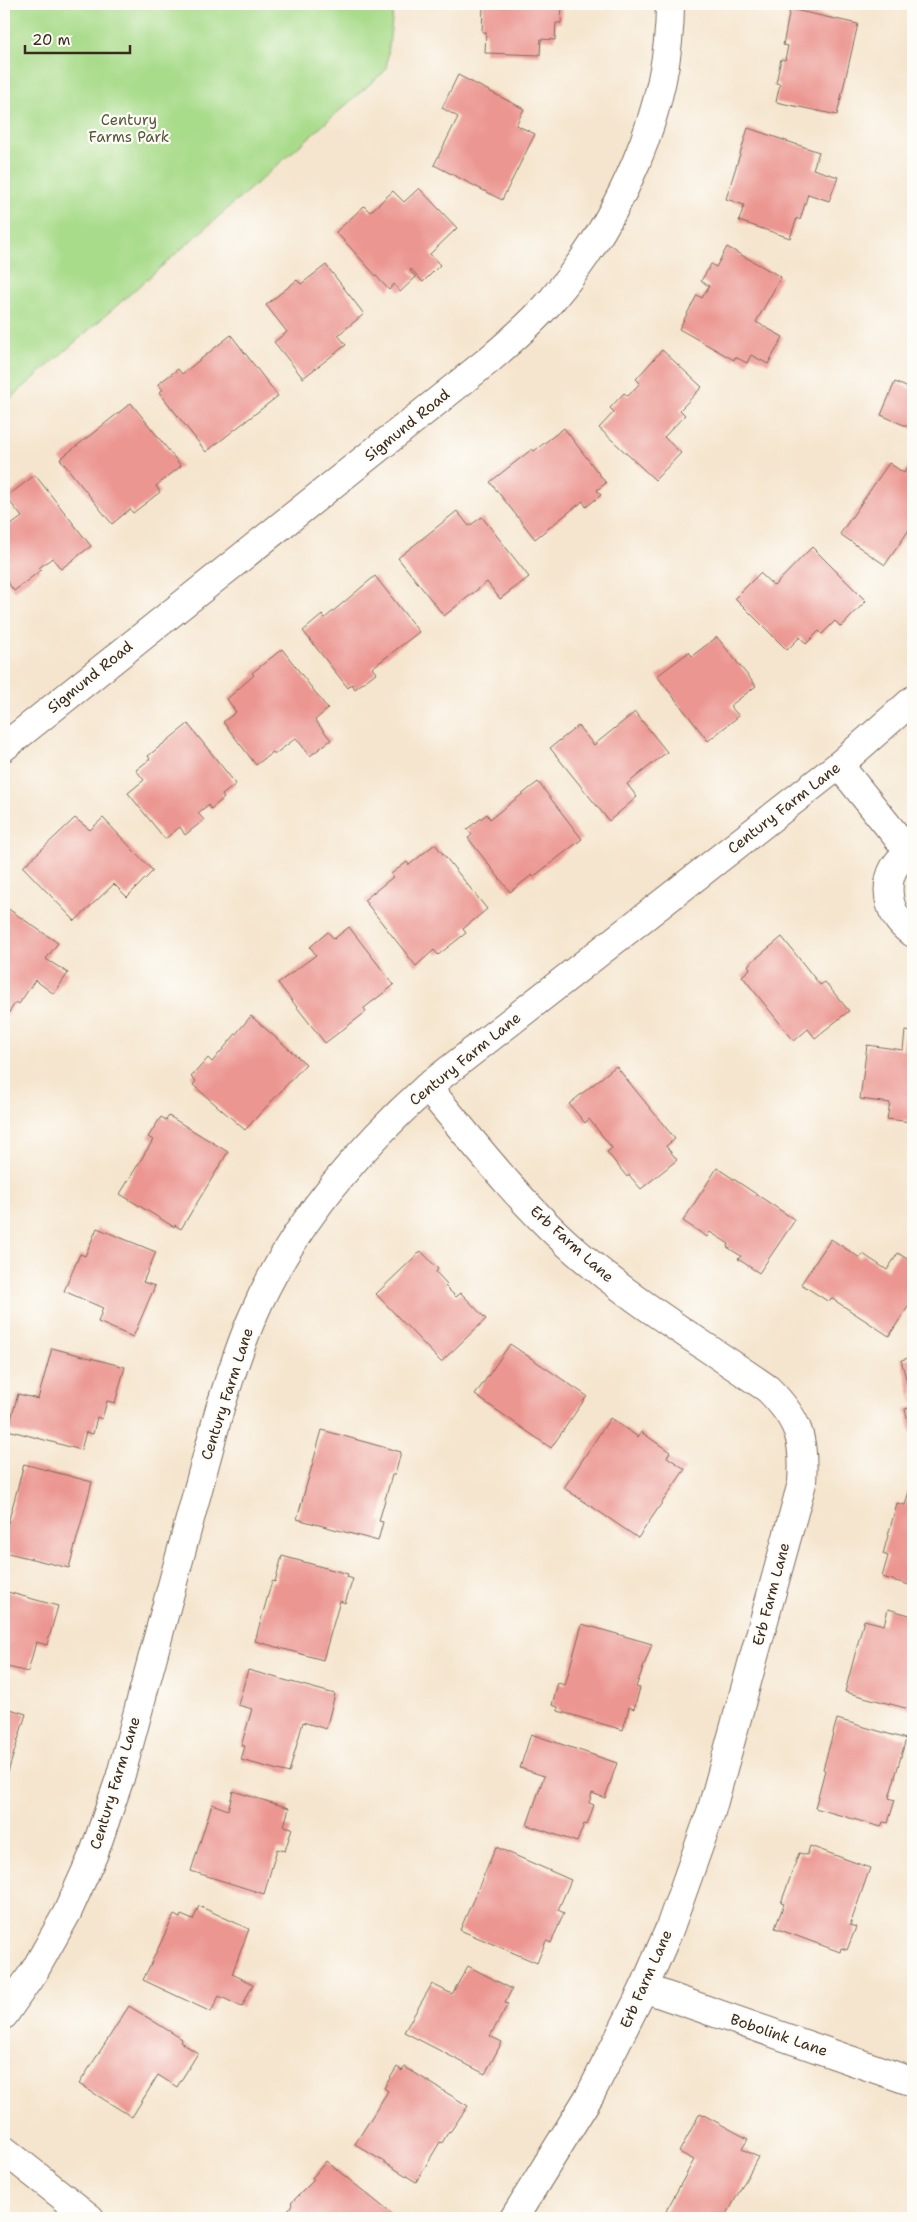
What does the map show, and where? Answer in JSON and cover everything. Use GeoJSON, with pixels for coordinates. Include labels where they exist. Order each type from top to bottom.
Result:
{"type":"FeatureCollection","features":[{"type":"Feature","properties":{"kind":"street","name":"Sigmund Road"},"geometry":{"type":"LineString","coordinates":[[4,747],[490,359],[550,302],[599,235],[634,169],[648,130],[659,90],[666,48],[670,4]]}},
{"type":"Feature","properties":{"kind":"street","name":"Century Farm Lane"},"geometry":{"type":"LineString","coordinates":[[4,2015],[34,1970],[67,1913],[94,1853],[120,1778],[220,1408],[235,1362],[252,1317],[279,1265],[299,1232],[327,1192],[358,1154],[391,1119],[427,1087],[839,765],[913,700]]}},
{"type":"Feature","properties":{"kind":"street"},"geometry":{"type":"LineString","coordinates":[[839,765],[912,852],[899,863],[891,875],[888,890],[889,904],[895,918],[905,929],[913,934]]}},
{"type":"Feature","properties":{"kind":"street","name":"Erb Farm Lane"},"geometry":{"type":"LineString","coordinates":[[427,1087],[515,1192],[563,1240],[620,1287],[768,1389],[784,1405],[796,1424],[804,1453],[802,1482],[711,1812],[669,1930],[644,1988],[590,2095],[514,2218]]}},
{"type":"Feature","properties":{"kind":"street","name":"Bobolink Lane"},"geometry":{"type":"LineString","coordinates":[[644,1988],[913,2082]]}},
{"type":"Feature","properties":{"kind":"street"},"geometry":{"type":"LineString","coordinates":[[4,2150],[90,2218]]}},
{"type":"Feature","properties":{"kind":"green space","name":"Century Farms Park"},"geometry":{"type":"Polygon","coordinates":[[[4,4],[394,4],[386,70],[10,399],[4,390],[4,4]]]}},
{"type":"Feature","properties":{"kind":"building"},"geometry":{"type":"Polygon","coordinates":[[[483,4],[562,4],[561,23],[556,23],[555,40],[541,39],[540,55],[485,53],[486,32],[482,32],[483,4]]]}},
{"type":"Feature","properties":{"kind":"building"},"geometry":{"type":"Polygon","coordinates":[[[790,9],[858,24],[837,115],[776,102],[780,84],[776,83],[781,59],[785,60],[788,46],[783,45],[790,9]]]}},
{"type":"Feature","properties":{"kind":"building"},"geometry":{"type":"Polygon","coordinates":[[[458,75],[524,109],[516,125],[535,134],[502,200],[434,165],[458,117],[442,108],[458,75]]]}},
{"type":"Feature","properties":{"kind":"building"},"geometry":{"type":"Polygon","coordinates":[[[748,128],[819,152],[813,169],[838,177],[829,201],[808,194],[800,220],[797,218],[790,238],[739,221],[744,205],[726,199],[748,128]]]}},
{"type":"Feature","properties":{"kind":"building"},"geometry":{"type":"Polygon","coordinates":[[[419,188],[457,228],[430,254],[440,265],[423,282],[411,269],[410,271],[416,277],[400,292],[394,284],[389,290],[336,232],[364,206],[370,212],[393,191],[404,202],[419,188]]]}},
{"type":"Feature","properties":{"kind":"building"},"geometry":{"type":"Polygon","coordinates":[[[727,247],[781,277],[756,322],[783,337],[768,364],[751,355],[747,363],[735,357],[734,360],[679,329],[697,295],[702,298],[709,286],[701,281],[711,264],[716,267],[727,247]]]}},
{"type":"Feature","properties":{"kind":"building"},"geometry":{"type":"Polygon","coordinates":[[[326,265],[364,314],[338,335],[346,345],[303,378],[274,342],[287,332],[266,305],[297,280],[301,284],[326,265]]]}},
{"type":"Feature","properties":{"kind":"building"},"geometry":{"type":"Polygon","coordinates":[[[231,335],[278,396],[206,452],[159,392],[163,390],[158,384],[178,369],[182,374],[231,335]]]}},
{"type":"Feature","properties":{"kind":"building"},"geometry":{"type":"Polygon","coordinates":[[[662,350],[702,387],[680,410],[685,415],[664,437],[681,453],[655,480],[599,428],[614,412],[610,408],[624,393],[628,396],[640,383],[636,379],[662,350]]]}},
{"type":"Feature","properties":{"kind":"building"},"geometry":{"type":"Polygon","coordinates":[[[895,382],[913,390],[913,429],[881,415],[895,382]]]}},
{"type":"Feature","properties":{"kind":"building"},"geometry":{"type":"Polygon","coordinates":[[[131,403],[181,466],[156,486],[160,492],[133,513],[130,509],[112,524],[60,459],[131,403]]]}},
{"type":"Feature","properties":{"kind":"building"},"geometry":{"type":"Polygon","coordinates":[[[564,428],[606,483],[597,490],[601,495],[586,507],[583,501],[535,539],[490,482],[532,449],[534,451],[564,428]]]}},
{"type":"Feature","properties":{"kind":"building"},"geometry":{"type":"Polygon","coordinates":[[[889,463],[904,473],[910,464],[913,467],[913,524],[885,565],[840,534],[889,463]]]}},
{"type":"Feature","properties":{"kind":"building"},"geometry":{"type":"Polygon","coordinates":[[[35,475],[91,546],[61,569],[52,558],[39,568],[41,570],[14,591],[4,577],[4,530],[22,517],[6,497],[35,475]]]}},
{"type":"Feature","properties":{"kind":"building"},"geometry":{"type":"Polygon","coordinates":[[[457,511],[469,526],[482,517],[529,577],[500,599],[487,582],[444,616],[398,558],[457,511]]]}},
{"type":"Feature","properties":{"kind":"building"},"geometry":{"type":"Polygon","coordinates":[[[812,547],[866,601],[841,627],[835,621],[822,634],[819,631],[806,644],[800,637],[787,650],[735,598],[760,573],[774,586],[812,547]]]}},
{"type":"Feature","properties":{"kind":"building"},"geometry":{"type":"Polygon","coordinates":[[[375,576],[419,632],[372,668],[376,673],[355,689],[352,684],[348,688],[303,631],[322,615],[325,618],[375,576]]]}},
{"type":"Feature","properties":{"kind":"building"},"geometry":{"type":"Polygon","coordinates":[[[717,637],[756,686],[730,706],[739,716],[708,741],[657,676],[689,652],[692,656],[717,637]]]}},
{"type":"Feature","properties":{"kind":"building"},"geometry":{"type":"Polygon","coordinates":[[[282,649],[328,709],[315,720],[331,740],[310,756],[296,738],[275,754],[273,752],[256,765],[223,722],[236,712],[227,699],[254,675],[252,673],[282,649]]]}},
{"type":"Feature","properties":{"kind":"building"},"geometry":{"type":"Polygon","coordinates":[[[635,712],[667,752],[627,784],[637,797],[609,821],[550,748],[578,726],[594,745],[635,712]]]}},
{"type":"Feature","properties":{"kind":"building"},"geometry":{"type":"Polygon","coordinates":[[[188,724],[236,784],[222,795],[224,798],[211,809],[208,805],[198,813],[204,820],[185,835],[180,827],[165,839],[128,793],[144,780],[136,770],[150,759],[148,756],[188,724]]]}},
{"type":"Feature","properties":{"kind":"building"},"geometry":{"type":"Polygon","coordinates":[[[538,782],[582,839],[533,877],[532,875],[510,892],[468,838],[472,835],[467,829],[487,814],[490,819],[538,782]]]}},
{"type":"Feature","properties":{"kind":"building"},"geometry":{"type":"Polygon","coordinates":[[[75,818],[90,830],[103,818],[153,871],[127,897],[114,884],[75,921],[23,867],[75,818]]]}},
{"type":"Feature","properties":{"kind":"building"},"geometry":{"type":"Polygon","coordinates":[[[435,844],[487,909],[463,929],[466,933],[438,955],[434,950],[416,966],[364,900],[393,877],[391,874],[407,862],[409,865],[435,844]]]}},
{"type":"Feature","properties":{"kind":"building"},"geometry":{"type":"Polygon","coordinates":[[[4,906],[58,943],[46,959],[68,973],[54,994],[35,980],[19,1004],[16,1002],[5,1018],[4,906]]]}},
{"type":"Feature","properties":{"kind":"building"},"geometry":{"type":"Polygon","coordinates":[[[349,927],[394,985],[364,1008],[366,1012],[325,1043],[278,983],[316,955],[310,947],[328,932],[334,939],[349,927]]]}},
{"type":"Feature","properties":{"kind":"building"},"geometry":{"type":"Polygon","coordinates":[[[782,937],[820,985],[825,982],[849,1011],[815,1038],[808,1029],[794,1041],[742,976],[750,969],[748,965],[782,937]]]}},
{"type":"Feature","properties":{"kind":"building"},"geometry":{"type":"Polygon","coordinates":[[[251,1016],[306,1064],[245,1130],[193,1085],[196,1081],[191,1077],[208,1058],[212,1062],[251,1016]]]}},
{"type":"Feature","properties":{"kind":"building"},"geometry":{"type":"Polygon","coordinates":[[[905,1031],[913,1032],[913,1130],[909,1130],[911,1122],[887,1119],[890,1103],[860,1099],[867,1045],[903,1050],[905,1031]]]}},
{"type":"Feature","properties":{"kind":"building"},"geometry":{"type":"Polygon","coordinates":[[[616,1066],[675,1139],[666,1146],[677,1160],[641,1189],[629,1175],[627,1177],[607,1152],[612,1148],[589,1119],[585,1123],[569,1104],[616,1066]]]}},
{"type":"Feature","properties":{"kind":"building"},"geometry":{"type":"Polygon","coordinates":[[[169,1116],[228,1152],[181,1229],[175,1225],[174,1227],[120,1194],[153,1140],[148,1137],[161,1117],[166,1120],[169,1116]]]}},
{"type":"Feature","properties":{"kind":"building"},"geometry":{"type":"Polygon","coordinates":[[[717,1168],[795,1220],[759,1273],[738,1259],[741,1256],[727,1247],[729,1244],[710,1232],[707,1237],[683,1221],[717,1168]]]}},
{"type":"Feature","properties":{"kind":"building"},"geometry":{"type":"Polygon","coordinates":[[[97,1228],[156,1252],[143,1282],[155,1286],[133,1337],[98,1322],[103,1308],[64,1291],[80,1254],[85,1256],[97,1228]]]}},
{"type":"Feature","properties":{"kind":"building"},"geometry":{"type":"Polygon","coordinates":[[[831,1239],[860,1258],[863,1254],[887,1270],[898,1253],[913,1263],[913,1299],[889,1336],[831,1298],[829,1302],[801,1284],[831,1239]]]}},
{"type":"Feature","properties":{"kind":"building"},"geometry":{"type":"Polygon","coordinates":[[[421,1251],[438,1269],[436,1272],[447,1284],[445,1286],[456,1297],[461,1293],[486,1319],[441,1362],[376,1294],[421,1251]]]}},
{"type":"Feature","properties":{"kind":"building"},"geometry":{"type":"Polygon","coordinates":[[[510,1344],[587,1396],[551,1448],[475,1395],[510,1344]]]}},
{"type":"Feature","properties":{"kind":"building"},"geometry":{"type":"Polygon","coordinates":[[[52,1348],[125,1367],[115,1403],[107,1401],[102,1419],[97,1417],[93,1434],[86,1432],[81,1450],[8,1430],[18,1394],[38,1399],[52,1348]]]}},
{"type":"Feature","properties":{"kind":"building"},"geometry":{"type":"Polygon","coordinates":[[[913,1357],[913,1405],[901,1360],[913,1357]]]}},
{"type":"Feature","properties":{"kind":"building"},"geometry":{"type":"Polygon","coordinates":[[[913,1407],[913,1434],[911,1434],[905,1409],[913,1407]]]}},
{"type":"Feature","properties":{"kind":"building"},"geometry":{"type":"Polygon","coordinates":[[[610,1418],[638,1437],[641,1432],[670,1452],[667,1457],[685,1469],[638,1538],[564,1488],[610,1418]]]}},
{"type":"Feature","properties":{"kind":"building"},"geometry":{"type":"Polygon","coordinates":[[[322,1430],[401,1452],[395,1475],[392,1475],[379,1521],[383,1522],[378,1541],[297,1519],[322,1430]]]}},
{"type":"Feature","properties":{"kind":"building"},"geometry":{"type":"Polygon","coordinates":[[[24,1464],[92,1482],[69,1568],[4,1552],[4,1538],[24,1464]]]}},
{"type":"Feature","properties":{"kind":"building"},"geometry":{"type":"Polygon","coordinates":[[[909,1491],[913,1492],[913,1586],[882,1577],[888,1556],[883,1554],[897,1503],[905,1505],[909,1491]]]}},
{"type":"Feature","properties":{"kind":"building"},"geometry":{"type":"Polygon","coordinates":[[[282,1556],[348,1574],[347,1577],[353,1579],[345,1603],[340,1601],[323,1660],[255,1641],[272,1581],[275,1582],[282,1556]]]}},
{"type":"Feature","properties":{"kind":"building"},"geometry":{"type":"Polygon","coordinates":[[[4,1591],[58,1606],[47,1645],[36,1642],[28,1672],[4,1666],[4,1591]]]}},
{"type":"Feature","properties":{"kind":"building"},"geometry":{"type":"Polygon","coordinates":[[[888,1609],[913,1616],[913,1710],[845,1692],[864,1620],[884,1625],[888,1609]]]}},
{"type":"Feature","properties":{"kind":"building"},"geometry":{"type":"Polygon","coordinates":[[[582,1624],[652,1644],[636,1687],[640,1688],[634,1709],[629,1707],[623,1730],[558,1711],[558,1707],[552,1705],[558,1683],[565,1685],[582,1624]]]}},
{"type":"Feature","properties":{"kind":"building"},"geometry":{"type":"Polygon","coordinates":[[[248,1670],[335,1694],[326,1729],[303,1722],[289,1773],[241,1760],[245,1746],[241,1746],[252,1709],[238,1705],[248,1670]]]}},
{"type":"Feature","properties":{"kind":"building"},"geometry":{"type":"Polygon","coordinates":[[[4,1707],[26,1714],[4,1785],[4,1707]]]}},
{"type":"Feature","properties":{"kind":"building"},"geometry":{"type":"Polygon","coordinates":[[[837,1719],[906,1739],[889,1798],[895,1800],[888,1823],[883,1822],[881,1827],[815,1808],[825,1770],[823,1769],[837,1719]]]}},
{"type":"Feature","properties":{"kind":"building"},"geometry":{"type":"Polygon","coordinates":[[[531,1734],[617,1763],[605,1798],[592,1793],[589,1803],[594,1805],[587,1825],[584,1824],[577,1842],[527,1825],[544,1776],[520,1768],[531,1734]]]}},
{"type":"Feature","properties":{"kind":"building"},"geometry":{"type":"Polygon","coordinates":[[[233,1791],[289,1808],[284,1826],[292,1828],[285,1851],[277,1849],[264,1894],[191,1871],[212,1804],[228,1810],[233,1791]]]}},
{"type":"Feature","properties":{"kind":"building"},"geometry":{"type":"Polygon","coordinates":[[[810,1846],[870,1868],[850,1925],[856,1927],[847,1950],[841,1948],[840,1952],[775,1928],[784,1904],[781,1903],[799,1853],[807,1855],[810,1846]]]}},
{"type":"Feature","properties":{"kind":"building"},"geometry":{"type":"Polygon","coordinates":[[[496,1847],[571,1880],[558,1910],[564,1913],[551,1943],[546,1941],[537,1963],[460,1930],[496,1847]]]}},
{"type":"Feature","properties":{"kind":"building"},"geometry":{"type":"Polygon","coordinates":[[[199,1906],[249,1929],[232,1974],[253,1984],[242,2007],[219,1996],[211,2012],[143,1980],[174,1915],[180,1918],[181,1915],[193,1920],[199,1906]]]}},
{"type":"Feature","properties":{"kind":"building"},"geometry":{"type":"Polygon","coordinates":[[[468,1966],[512,1989],[505,2003],[508,2004],[490,2036],[502,2042],[485,2074],[404,2032],[432,1984],[452,1994],[468,1966]]]}},
{"type":"Feature","properties":{"kind":"building"},"geometry":{"type":"Polygon","coordinates":[[[129,2006],[182,2039],[180,2042],[198,2053],[177,2087],[158,2075],[132,2117],[79,2084],[129,2006]]]}},
{"type":"Feature","properties":{"kind":"building"},"geometry":{"type":"Polygon","coordinates":[[[397,2067],[402,2071],[405,2067],[468,2106],[442,2143],[440,2142],[416,2182],[355,2144],[388,2091],[384,2088],[397,2067]]]}},
{"type":"Feature","properties":{"kind":"building"},"geometry":{"type":"Polygon","coordinates":[[[700,2113],[748,2139],[742,2149],[758,2157],[725,2218],[675,2218],[665,2213],[694,2160],[679,2152],[700,2113]]]}},
{"type":"Feature","properties":{"kind":"building"},"geometry":{"type":"Polygon","coordinates":[[[326,2161],[392,2214],[388,2218],[282,2218],[292,2205],[291,2203],[314,2180],[312,2178],[326,2161]]]}}]}
